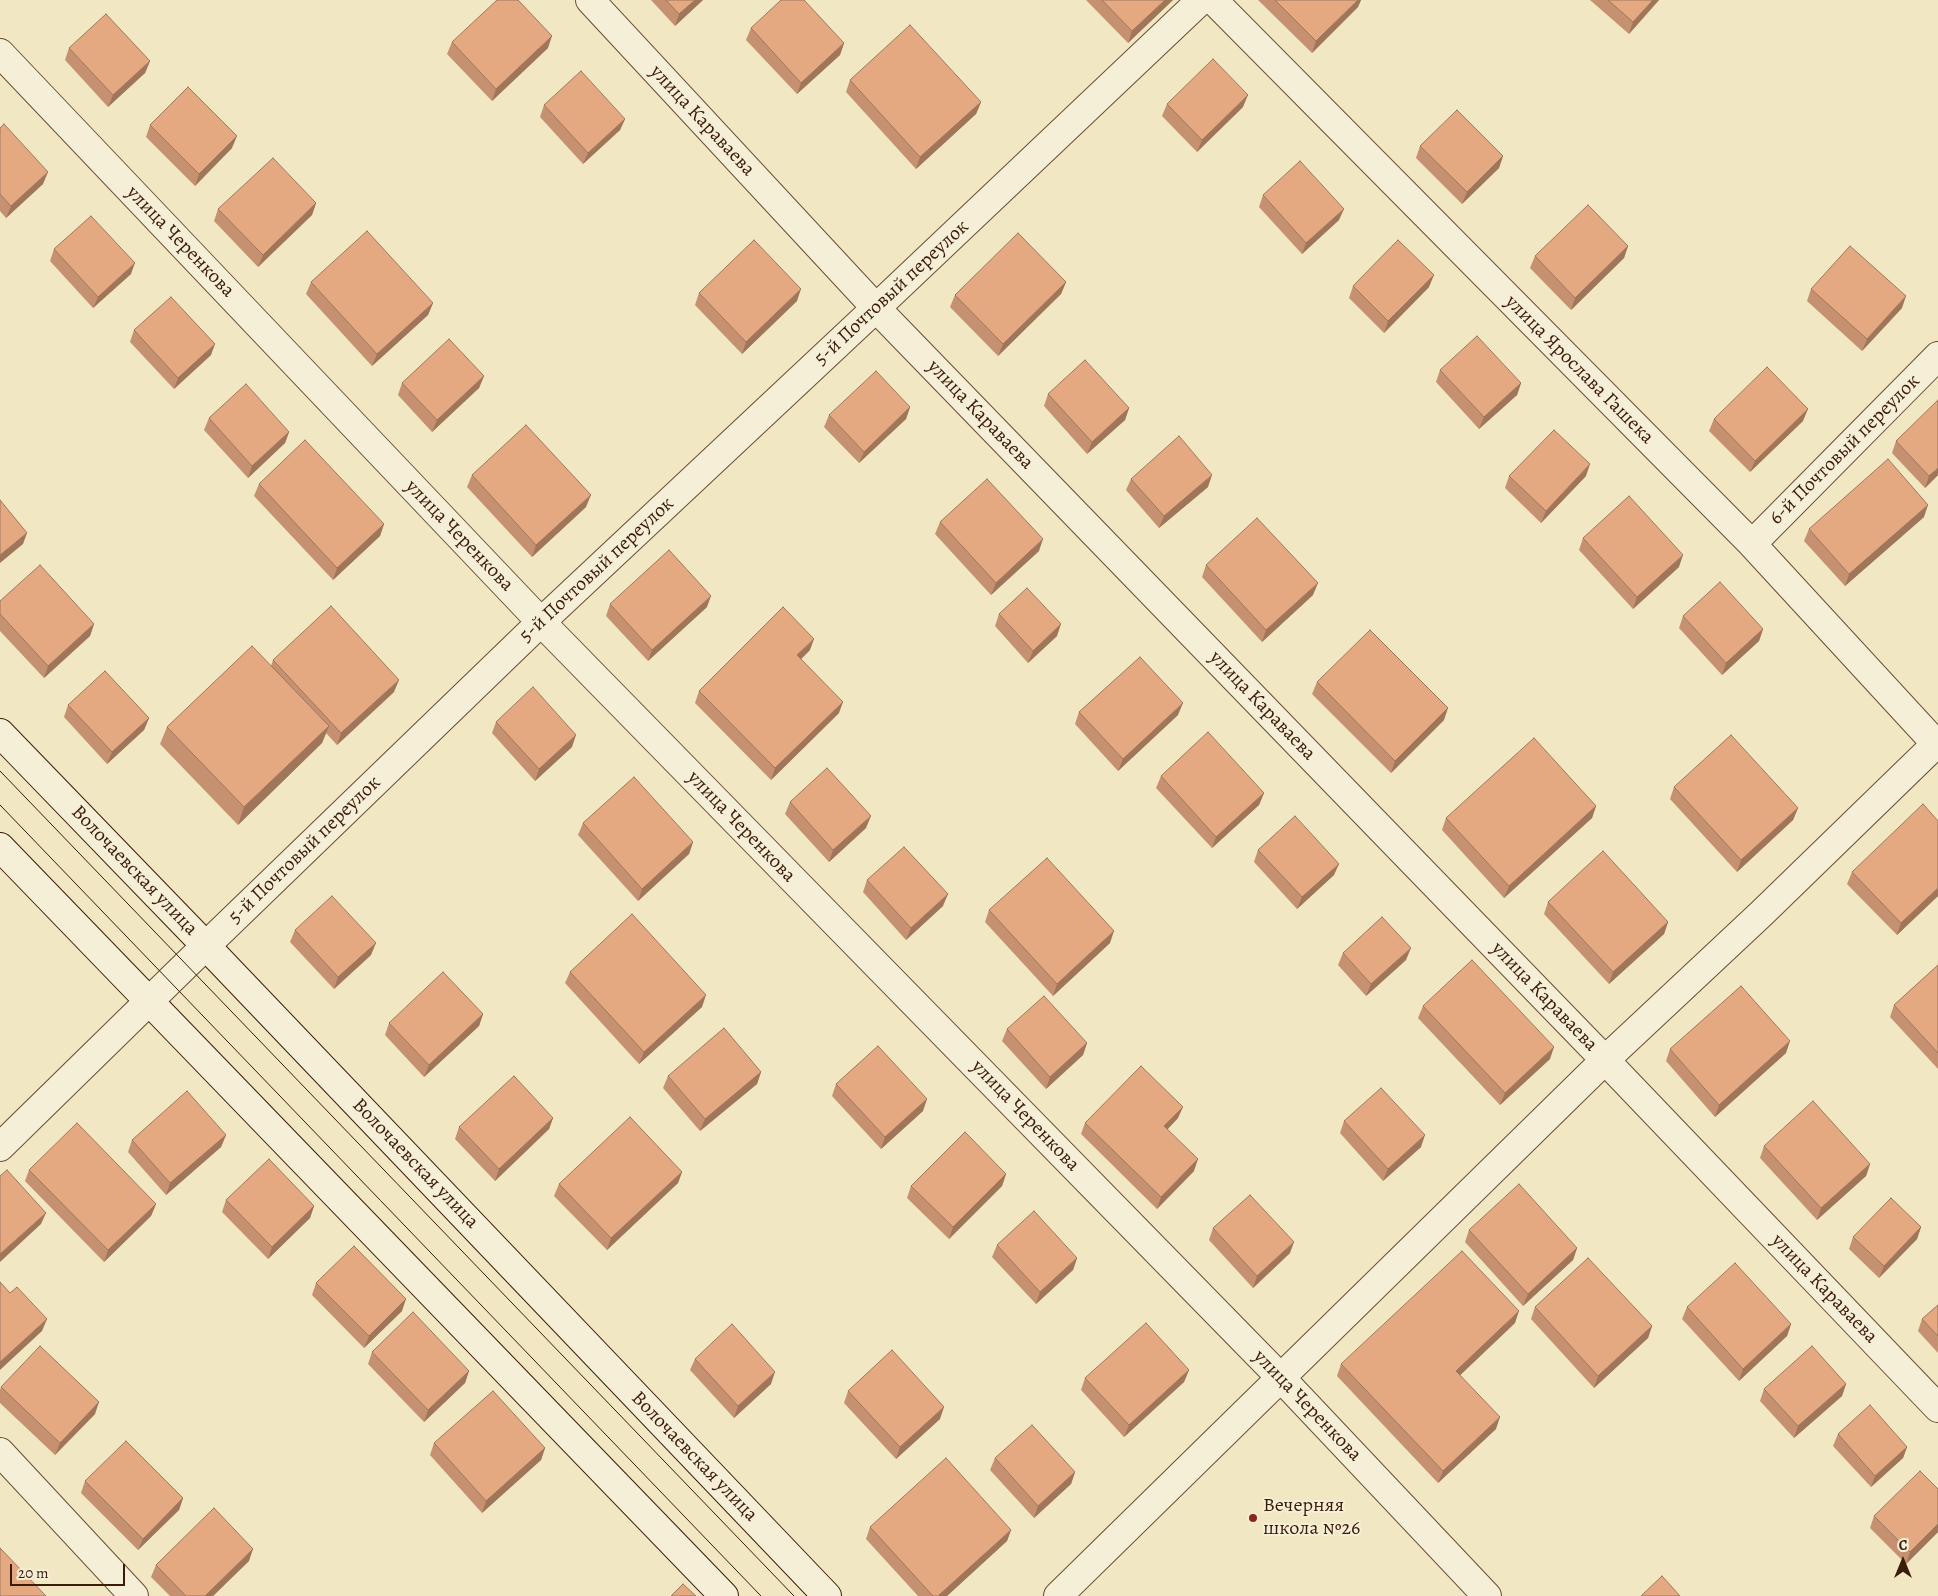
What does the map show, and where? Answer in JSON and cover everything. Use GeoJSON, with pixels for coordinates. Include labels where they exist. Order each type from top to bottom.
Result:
{"type":"FeatureCollection","features":[{"type":"Feature","properties":{"kind":"street","name":"улица Караваева"},"geometry":{"type":"LineString","coordinates":[[590,0],[876,308],[1605,1060],[1938,1408]]}},
{"type":"Feature","properties":{"kind":"street","name":"5-й Почтовый переулок"},"geometry":{"type":"LineString","coordinates":[[0,1147],[541,622],[1201,0]]}},
{"type":"Feature","properties":{"kind":"street","name":"улица Ярослава Гашека"},"geometry":{"type":"LineString","coordinates":[[1213,0],[1752,544],[1937,745]]}},
{"type":"Feature","properties":{"kind":"street","name":"улица Черенкова"},"geometry":{"type":"LineString","coordinates":[[0,53],[541,622],[1282,1379],[1488,1596]]}},
{"type":"Feature","properties":{"kind":"street","name":"6-й Почтовый переулок"},"geometry":{"type":"LineString","coordinates":[[1752,544],[1938,356]]}},
{"type":"Feature","properties":{"kind":"street","name":"Волочаевская улица"},"geometry":{"type":"LineString","coordinates":[[0,733],[827,1596]]}},
{"type":"Feature","properties":{"kind":"street"},"geometry":{"type":"LineString","coordinates":[[1058,1596],[1282,1379],[1605,1060],[1937,745]]}},
{"type":"Feature","properties":{"kind":"street"},"geometry":{"type":"LineString","coordinates":[[0,846],[724,1596]]}},
{"type":"Feature","properties":{"kind":"street"},"geometry":{"type":"LineString","coordinates":[[0,1452],[134,1596]]}},
{"type":"Feature","properties":{"kind":"building"},"geometry":{"type":"Polygon","coordinates":[[[497,0],[518,0],[552,36],[496,89],[452,42],[497,0]]]}},
{"type":"Feature","properties":{"kind":"building"},"geometry":{"type":"Polygon","coordinates":[[[666,0],[695,0],[679,14],[666,0]]]}},
{"type":"Feature","properties":{"kind":"building"},"geometry":{"type":"Polygon","coordinates":[[[781,0],[804,0],[844,43],[801,83],[751,28],[781,0]]]}},
{"type":"Feature","properties":{"kind":"building"},"geometry":{"type":"Polygon","coordinates":[[[1102,0],[1165,0],[1132,31],[1102,0]]]}},
{"type":"Feature","properties":{"kind":"building"},"geometry":{"type":"Polygon","coordinates":[[[1275,0],[1358,0],[1316,41],[1275,0]]]}},
{"type":"Feature","properties":{"kind":"building"},"geometry":{"type":"Polygon","coordinates":[[[1608,0],[1653,0],[1633,22],[1608,0]]]}},
{"type":"Feature","properties":{"kind":"building"},"geometry":{"type":"Polygon","coordinates":[[[106,14],[150,61],[113,95],[69,48],[106,14]]]}},
{"type":"Feature","properties":{"kind":"building"},"geometry":{"type":"Polygon","coordinates":[[[910,25],[981,102],[920,157],[850,80],[910,25]]]}},
{"type":"Feature","properties":{"kind":"building"},"geometry":{"type":"Polygon","coordinates":[[[1213,59],[1248,95],[1202,140],[1167,104],[1213,59]]]}},
{"type":"Feature","properties":{"kind":"building"},"geometry":{"type":"Polygon","coordinates":[[[581,71],[625,119],[588,153],[544,105],[581,71]]]}},
{"type":"Feature","properties":{"kind":"building"},"geometry":{"type":"Polygon","coordinates":[[[188,87],[237,136],[199,174],[150,125],[188,87]]]}},
{"type":"Feature","properties":{"kind":"building"},"geometry":{"type":"Polygon","coordinates":[[[1457,110],[1503,156],[1467,192],[1420,146],[1457,110]]]}},
{"type":"Feature","properties":{"kind":"building"},"geometry":{"type":"Polygon","coordinates":[[[4,124],[48,172],[11,206],[0,194],[0,128],[4,124]]]}},
{"type":"Feature","properties":{"kind":"building"},"geometry":{"type":"Polygon","coordinates":[[[273,158],[316,203],[263,255],[218,209],[273,158]]]}},
{"type":"Feature","properties":{"kind":"building"},"geometry":{"type":"Polygon","coordinates":[[[1300,161],[1344,209],[1306,243],[1263,195],[1300,161]]]}},
{"type":"Feature","properties":{"kind":"building"},"geometry":{"type":"Polygon","coordinates":[[[1588,205],[1628,246],[1575,298],[1535,256],[1588,205]]]}},
{"type":"Feature","properties":{"kind":"building"},"geometry":{"type":"Polygon","coordinates":[[[91,216],[135,263],[98,297],[54,249],[91,216]]]}},
{"type":"Feature","properties":{"kind":"building"},"geometry":{"type":"Polygon","coordinates":[[[367,231],[433,303],[377,354],[311,282],[367,231]]]}},
{"type":"Feature","properties":{"kind":"building"},"geometry":{"type":"Polygon","coordinates":[[[1018,233],[1066,282],[1003,344],[955,295],[1018,233]]]}},
{"type":"Feature","properties":{"kind":"building"},"geometry":{"type":"Polygon","coordinates":[[[754,240],[801,289],[746,342],[699,293],[754,240]]]}},
{"type":"Feature","properties":{"kind":"building"},"geometry":{"type":"Polygon","coordinates":[[[1398,240],[1434,275],[1388,321],[1353,286],[1398,240]]]}},
{"type":"Feature","properties":{"kind":"building"},"geometry":{"type":"Polygon","coordinates":[[[1850,246],[1906,296],[1867,339],[1811,289],[1850,246]]]}},
{"type":"Feature","properties":{"kind":"building"},"geometry":{"type":"Polygon","coordinates":[[[171,297],[215,344],[178,378],[134,330],[171,297]]]}},
{"type":"Feature","properties":{"kind":"building"},"geometry":{"type":"Polygon","coordinates":[[[1477,336],[1521,383],[1484,417],[1440,370],[1477,336]]]}},
{"type":"Feature","properties":{"kind":"building"},"geometry":{"type":"Polygon","coordinates":[[[449,339],[484,376],[437,420],[402,383],[449,339]]]}},
{"type":"Feature","properties":{"kind":"building"},"geometry":{"type":"Polygon","coordinates":[[[1085,360],[1129,408],[1092,442],[1048,394],[1085,360]]]}},
{"type":"Feature","properties":{"kind":"building"},"geometry":{"type":"Polygon","coordinates":[[[1767,367],[1808,409],[1755,461],[1714,419],[1767,367]]]}},
{"type":"Feature","properties":{"kind":"building"},"geometry":{"type":"Polygon","coordinates":[[[876,371],[910,407],[864,452],[829,415],[876,371]]]}},
{"type":"Feature","properties":{"kind":"building"},"geometry":{"type":"Polygon","coordinates":[[[246,384],[289,432],[252,466],[209,418],[246,384]]]}},
{"type":"Feature","properties":{"kind":"building"},"geometry":{"type":"Polygon","coordinates":[[[1938,400],[1938,468],[1929,476],[1896,441],[1938,400]]]}},
{"type":"Feature","properties":{"kind":"building"},"geometry":{"type":"Polygon","coordinates":[[[526,425],[591,495],[536,545],[472,475],[526,425]]]}},
{"type":"Feature","properties":{"kind":"building"},"geometry":{"type":"Polygon","coordinates":[[[1554,430],[1590,464],[1546,511],[1509,476],[1554,430]]]}},
{"type":"Feature","properties":{"kind":"building"},"geometry":{"type":"Polygon","coordinates":[[[1179,436],[1212,475],[1164,516],[1131,479],[1179,436]]]}},
{"type":"Feature","properties":{"kind":"building"},"geometry":{"type":"Polygon","coordinates":[[[305,440],[384,524],[337,568],[259,484],[305,440]]]}},
{"type":"Feature","properties":{"kind":"building"},"geometry":{"type":"Polygon","coordinates":[[[1888,459],[1928,505],[1849,574],[1809,529],[1888,459]]]}},
{"type":"Feature","properties":{"kind":"building"},"geometry":{"type":"Polygon","coordinates":[[[987,479],[1043,539],[996,583],[940,522],[987,479]]]}},
{"type":"Feature","properties":{"kind":"building"},"geometry":{"type":"Polygon","coordinates":[[[1629,496],[1683,555],[1637,597],[1583,538],[1629,496]]]}},
{"type":"Feature","properties":{"kind":"building"},"geometry":{"type":"Polygon","coordinates":[[[0,500],[27,533],[0,555],[0,500]]]}},
{"type":"Feature","properties":{"kind":"building"},"geometry":{"type":"Polygon","coordinates":[[[1257,518],[1318,583],[1266,630],[1206,565],[1257,518]]]}},
{"type":"Feature","properties":{"kind":"building"},"geometry":{"type":"Polygon","coordinates":[[[669,550],[711,596],[652,650],[610,604],[669,550]]]}},
{"type":"Feature","properties":{"kind":"building"},"geometry":{"type":"Polygon","coordinates":[[[40,565],[94,624],[48,666],[0,614],[0,601],[40,565]]]}},
{"type":"Feature","properties":{"kind":"building"},"geometry":{"type":"Polygon","coordinates":[[[1720,582],[1763,629],[1726,663],[1683,616],[1720,582]]]}},
{"type":"Feature","properties":{"kind":"building"},"geometry":{"type":"Polygon","coordinates":[[[1027,588],[1061,624],[1033,651],[999,614],[1027,588]]]}},
{"type":"Feature","properties":{"kind":"building"},"geometry":{"type":"Polygon","coordinates":[[[331,606],[399,680],[341,733],[273,660],[331,606]]]}},
{"type":"Feature","properties":{"kind":"building"},"geometry":{"type":"Polygon","coordinates":[[[783,607],[814,639],[797,655],[843,702],[775,768],[699,691],[783,607]]]}},
{"type":"Feature","properties":{"kind":"building"},"geometry":{"type":"Polygon","coordinates":[[[1370,630],[1448,708],[1395,761],[1317,682],[1370,630]]]}},
{"type":"Feature","properties":{"kind":"building"},"geometry":{"type":"Polygon","coordinates":[[[252,646],[329,726],[244,807],[167,727],[252,646]]]}},
{"type":"Feature","properties":{"kind":"building"},"geometry":{"type":"Polygon","coordinates":[[[1140,657],[1183,703],[1123,759],[1079,712],[1140,657]]]}},
{"type":"Feature","properties":{"kind":"building"},"geometry":{"type":"Polygon","coordinates":[[[105,671],[149,718],[112,752],[68,705],[105,671]]]}},
{"type":"Feature","properties":{"kind":"building"},"geometry":{"type":"Polygon","coordinates":[[[533,687],[576,735],[539,769],[496,722],[533,687]]]}},
{"type":"Feature","properties":{"kind":"building"},"geometry":{"type":"Polygon","coordinates":[[[1208,732],[1264,793],[1216,837],[1161,776],[1208,732]]]}},
{"type":"Feature","properties":{"kind":"building"},"geometry":{"type":"Polygon","coordinates":[[[1731,735],[1798,808],[1741,860],[1674,787],[1731,735]]]}},
{"type":"Feature","properties":{"kind":"building"},"geometry":{"type":"Polygon","coordinates":[[[1534,738],[1596,806],[1509,886],[1446,818],[1534,738]]]}},
{"type":"Feature","properties":{"kind":"building"},"geometry":{"type":"Polygon","coordinates":[[[827,768],[871,816],[833,850],[790,802],[827,768]]]}},
{"type":"Feature","properties":{"kind":"building"},"geometry":{"type":"Polygon","coordinates":[[[634,777],[693,842],[642,889],[583,823],[634,777]]]}},
{"type":"Feature","properties":{"kind":"building"},"geometry":{"type":"Polygon","coordinates":[[[1923,804],[1938,821],[1938,888],[1901,923],[1852,872],[1923,804]]]}},
{"type":"Feature","properties":{"kind":"building"},"geometry":{"type":"Polygon","coordinates":[[[1295,816],[1339,864],[1302,897],[1258,850],[1295,816]]]}},
{"type":"Feature","properties":{"kind":"building"},"geometry":{"type":"Polygon","coordinates":[[[904,847],[948,894],[911,928],[867,880],[904,847]]]}},
{"type":"Feature","properties":{"kind":"building"},"geometry":{"type":"Polygon","coordinates":[[[1603,851],[1668,922],[1613,972],[1548,902],[1603,851]]]}},
{"type":"Feature","properties":{"kind":"building"},"geometry":{"type":"Polygon","coordinates":[[[1047,858],[1114,931],[1057,984],[989,910],[1047,858]]]}},
{"type":"Feature","properties":{"kind":"building"},"geometry":{"type":"Polygon","coordinates":[[[332,896],[376,943],[338,977],[295,930],[332,896]]]}},
{"type":"Feature","properties":{"kind":"building"},"geometry":{"type":"Polygon","coordinates":[[[632,914],[706,995],[644,1052],[570,972],[632,914]]]}},
{"type":"Feature","properties":{"kind":"building"},"geometry":{"type":"Polygon","coordinates":[[[1382,917],[1411,948],[1371,984],[1343,953],[1382,917]]]}},
{"type":"Feature","properties":{"kind":"building"},"geometry":{"type":"Polygon","coordinates":[[[1472,960],[1554,1047],[1505,1093],[1423,1006],[1472,960]]]}},
{"type":"Feature","properties":{"kind":"building"},"geometry":{"type":"Polygon","coordinates":[[[1938,965],[1938,1053],[1894,1005],[1938,965]]]}},
{"type":"Feature","properties":{"kind":"building"},"geometry":{"type":"Polygon","coordinates":[[[443,972],[483,1014],[429,1065],[389,1023],[443,972]]]}},
{"type":"Feature","properties":{"kind":"building"},"geometry":{"type":"Polygon","coordinates":[[[1741,986],[1790,1041],[1719,1105],[1670,1049],[1741,986]]]}},
{"type":"Feature","properties":{"kind":"building"},"geometry":{"type":"Polygon","coordinates":[[[1044,996],[1087,1043],[1050,1077],[1007,1029],[1044,996]]]}},
{"type":"Feature","properties":{"kind":"building"},"geometry":{"type":"Polygon","coordinates":[[[724,1028],[761,1072],[705,1119],[668,1076],[724,1028]]]}},
{"type":"Feature","properties":{"kind":"building"},"geometry":{"type":"Polygon","coordinates":[[[878,1046],[927,1099],[885,1137],[836,1084],[878,1046]]]}},
{"type":"Feature","properties":{"kind":"building"},"geometry":{"type":"Polygon","coordinates":[[[1141,1066],[1183,1107],[1164,1126],[1198,1159],[1161,1197],[1085,1123],[1141,1066]]]}},
{"type":"Feature","properties":{"kind":"building"},"geometry":{"type":"Polygon","coordinates":[[[514,1076],[553,1118],[499,1169],[459,1127],[514,1076]]]}},
{"type":"Feature","properties":{"kind":"building"},"geometry":{"type":"Polygon","coordinates":[[[1381,1088],[1425,1135],[1388,1169],[1344,1121],[1381,1088]]]}},
{"type":"Feature","properties":{"kind":"building"},"geometry":{"type":"Polygon","coordinates":[[[187,1091],[226,1135],[170,1183],[132,1140],[187,1091]]]}},
{"type":"Feature","properties":{"kind":"building"},"geometry":{"type":"Polygon","coordinates":[[[1813,1101],[1870,1164],[1821,1208],[1764,1146],[1813,1101]]]}},
{"type":"Feature","properties":{"kind":"building"},"geometry":{"type":"Polygon","coordinates":[[[630,1117],[682,1172],[611,1238],[559,1184],[630,1117]]]}},
{"type":"Feature","properties":{"kind":"building"},"geometry":{"type":"Polygon","coordinates":[[[77,1123],[156,1204],[108,1250],[29,1170],[77,1123]]]}},
{"type":"Feature","properties":{"kind":"building"},"geometry":{"type":"Polygon","coordinates":[[[965,1132],[1006,1174],[953,1227],[911,1186],[965,1132]]]}},
{"type":"Feature","properties":{"kind":"building"},"geometry":{"type":"Polygon","coordinates":[[[269,1159],[314,1206],[272,1247],[226,1200],[269,1159]]]}},
{"type":"Feature","properties":{"kind":"building"},"geometry":{"type":"Polygon","coordinates":[[[7,1170],[46,1213],[0,1254],[0,1176],[7,1170]]]}},
{"type":"Feature","properties":{"kind":"building"},"geometry":{"type":"Polygon","coordinates":[[[1519,1184],[1577,1248],[1528,1294],[1469,1230],[1519,1184]]]}},
{"type":"Feature","properties":{"kind":"building"},"geometry":{"type":"Polygon","coordinates":[[[1250,1195],[1294,1242],[1257,1276],[1213,1228],[1250,1195]]]}},
{"type":"Feature","properties":{"kind":"building"},"geometry":{"type":"Polygon","coordinates":[[[1891,1198],[1921,1227],[1884,1266],[1853,1237],[1891,1198]]]}},
{"type":"Feature","properties":{"kind":"building"},"geometry":{"type":"Polygon","coordinates":[[[1034,1211],[1077,1258],[1040,1292],[997,1245],[1034,1211]]]}},
{"type":"Feature","properties":{"kind":"building"},"geometry":{"type":"Polygon","coordinates":[[[354,1246],[406,1299],[369,1336],[316,1283],[354,1246]]]}},
{"type":"Feature","properties":{"kind":"building"},"geometry":{"type":"Polygon","coordinates":[[[1462,1251],[1519,1311],[1456,1371],[1500,1417],[1443,1471],[1341,1364],[1462,1251]]]}},
{"type":"Feature","properties":{"kind":"building"},"geometry":{"type":"Polygon","coordinates":[[[1588,1258],[1652,1326],[1598,1376],[1535,1307],[1588,1258]]]}},
{"type":"Feature","properties":{"kind":"building"},"geometry":{"type":"Polygon","coordinates":[[[1735,1263],[1791,1324],[1743,1369],[1687,1307],[1735,1263]]]}},
{"type":"Feature","properties":{"kind":"building"},"geometry":{"type":"Polygon","coordinates":[[[0,1282],[10,1293],[17,1287],[47,1319],[0,1362],[0,1282]]]}},
{"type":"Feature","properties":{"kind":"building"},"geometry":{"type":"Polygon","coordinates":[[[1938,1305],[1938,1336],[1922,1319],[1938,1305]]]}},
{"type":"Feature","properties":{"kind":"building"},"geometry":{"type":"Polygon","coordinates":[[[413,1312],[469,1371],[428,1410],[372,1352],[413,1312]]]}},
{"type":"Feature","properties":{"kind":"building"},"geometry":{"type":"Polygon","coordinates":[[[1146,1323],[1189,1370],[1129,1425],[1085,1378],[1146,1323]]]}},
{"type":"Feature","properties":{"kind":"building"},"geometry":{"type":"Polygon","coordinates":[[[732,1324],[775,1372],[738,1406],[695,1359],[732,1324]]]}},
{"type":"Feature","properties":{"kind":"building"},"geometry":{"type":"Polygon","coordinates":[[[40,1346],[99,1402],[60,1443],[1,1387],[40,1346]]]}},
{"type":"Feature","properties":{"kind":"building"},"geometry":{"type":"Polygon","coordinates":[[[1812,1346],[1846,1384],[1798,1426],[1764,1389],[1812,1346]]]}},
{"type":"Feature","properties":{"kind":"building"},"geometry":{"type":"Polygon","coordinates":[[[892,1350],[944,1407],[900,1447],[848,1391],[892,1350]]]}},
{"type":"Feature","properties":{"kind":"building"},"geometry":{"type":"Polygon","coordinates":[[[493,1391],[545,1448],[486,1501],[434,1443],[493,1391]]]}},
{"type":"Feature","properties":{"kind":"building"},"geometry":{"type":"Polygon","coordinates":[[[1870,1405],[1907,1447],[1875,1476],[1838,1434],[1870,1405]]]}},
{"type":"Feature","properties":{"kind":"building"},"geometry":{"type":"Polygon","coordinates":[[[1032,1425],[1075,1472],[1038,1506],[995,1458],[1032,1425]]]}},
{"type":"Feature","properties":{"kind":"building"},"geometry":{"type":"Polygon","coordinates":[[[126,1441],[183,1498],[143,1539],[85,1481],[126,1441]]]}},
{"type":"Feature","properties":{"kind":"building"},"geometry":{"type":"Polygon","coordinates":[[[946,1458],[1011,1530],[938,1596],[933,1596],[870,1527],[946,1458]]]}},
{"type":"Feature","properties":{"kind":"building"},"geometry":{"type":"Polygon","coordinates":[[[1920,1471],[1938,1489],[1938,1524],[1910,1552],[1874,1516],[1920,1471]]]}},
{"type":"Feature","properties":{"kind":"building"},"geometry":{"type":"Polygon","coordinates":[[[214,1508],[253,1549],[205,1596],[186,1596],[156,1565],[214,1508]]]}},
{"type":"Feature","properties":{"kind":"building"},"geometry":{"type":"Polygon","coordinates":[[[0,1548],[46,1596],[0,1596],[0,1548]]]}},
{"type":"Feature","properties":{"kind":"building"},"geometry":{"type":"Polygon","coordinates":[[[1662,1576],[1680,1596],[1641,1596],[1662,1576]]]}},
{"type":"Feature","properties":{"kind":"building"},"geometry":{"type":"Polygon","coordinates":[[[683,1584],[696,1596],[671,1596],[683,1584]]]}},
{"type":"Feature","properties":{"kind":"tram line"},"geometry":{"type":"LineString","coordinates":[[0,771],[794,1596]]}},
{"type":"Feature","properties":{"kind":"tram line"},"geometry":{"type":"LineString","coordinates":[[0,805],[761,1596]]}},
{"type":"Feature","properties":{"kind":"place","name":"Вечерняя школа №26"},"geometry":{"type":"Point","coordinates":[1253,1518]}}]}
